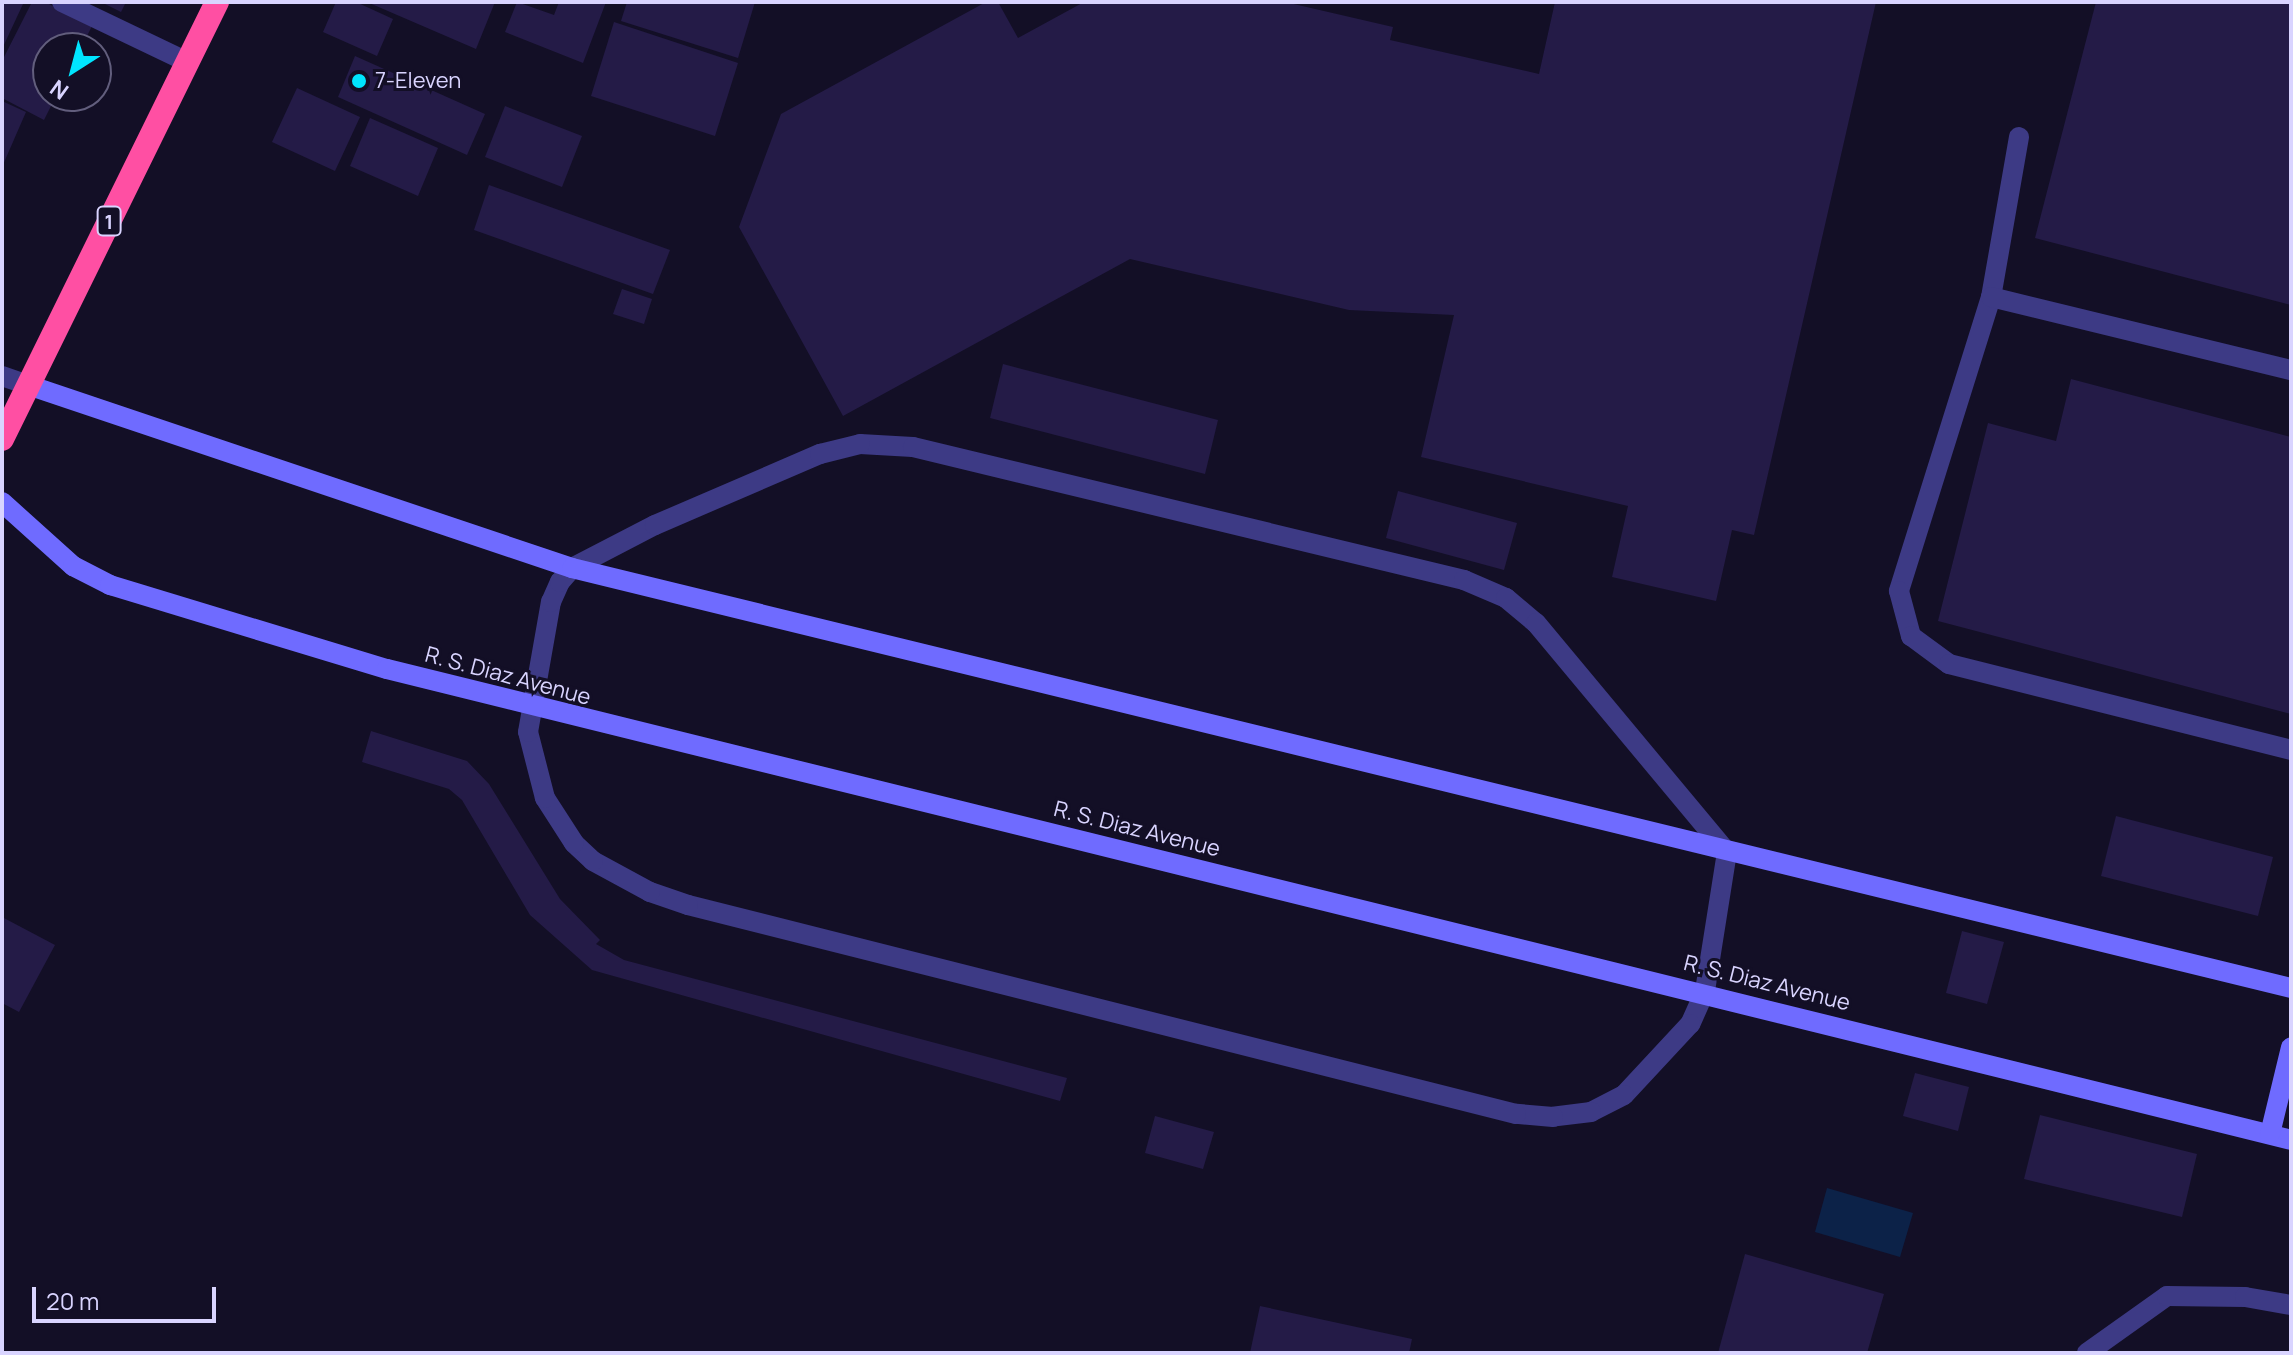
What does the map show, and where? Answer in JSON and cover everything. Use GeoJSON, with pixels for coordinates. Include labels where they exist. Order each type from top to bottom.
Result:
{"type":"FeatureCollection","features":[{"type":"Feature","properties":{"kind":"highway","name":"1"},"geometry":{"type":"LineString","coordinates":[[2,439],[217,2]]}},
{"type":"Feature","properties":{"kind":"street"},"geometry":{"type":"LineString","coordinates":[[62,2],[187,62]]}},
{"type":"Feature","properties":{"kind":"street"},"geometry":{"type":"LineString","coordinates":[[2019,137],[1991,297],[1899,591],[1911,636],[1949,664],[2291,750]]}},
{"type":"Feature","properties":{"kind":"street"},"geometry":{"type":"LineString","coordinates":[[1991,297],[2291,370]]}},
{"type":"Feature","properties":{"kind":"street"},"geometry":{"type":"LineString","coordinates":[[2,376],[572,568],[2291,988]]}},
{"type":"Feature","properties":{"kind":"street"},"geometry":{"type":"LineString","coordinates":[[860,444],[913,447],[1449,576],[1506,598],[1536,623],[1727,852],[1705,991],[1690,1024],[1624,1095],[1591,1112],[1516,1114],[650,892],[593,861],[560,825],[533,765],[530,708],[551,602],[572,568],[733,490],[820,454],[860,444]]}},
{"type":"Feature","properties":{"kind":"street","name":"R. S. Diaz Avenue"},"geometry":{"type":"LineString","coordinates":[[2,502],[73,566],[110,585],[530,708],[1705,991],[2291,1140]]}},
{"type":"Feature","properties":{"kind":"street"},"geometry":{"type":"LineString","coordinates":[[2270,1134],[2291,1047]]}},
{"type":"Feature","properties":{"kind":"street"},"geometry":{"type":"LineString","coordinates":[[2087,1353],[2167,1296],[2245,1297],[2291,1305]]}},
{"type":"Feature","properties":{"kind":"water"},"geometry":{"type":"Polygon","coordinates":[[[1827,1188],[1913,1213],[1900,1257],[1815,1232],[1827,1188]]]}},
{"type":"Feature","properties":{"kind":"building"},"geometry":{"type":"Polygon","coordinates":[[[2,2],[23,4],[2,49],[2,2]]]}},
{"type":"Feature","properties":{"kind":"building"},"geometry":{"type":"Polygon","coordinates":[[[32,2],[45,2],[92,26],[89,32],[32,32],[32,112],[48,112],[44,120],[2,98],[2,61],[32,2]]]}},
{"type":"Feature","properties":{"kind":"building"},"geometry":{"type":"Polygon","coordinates":[[[101,2],[126,2],[121,12],[101,2]]]}},
{"type":"Feature","properties":{"kind":"building"},"geometry":{"type":"Polygon","coordinates":[[[336,2],[356,2],[393,19],[377,56],[323,32],[336,2]]]}},
{"type":"Feature","properties":{"kind":"building"},"geometry":{"type":"Polygon","coordinates":[[[367,2],[495,2],[476,49],[367,2]]]}},
{"type":"Feature","properties":{"kind":"building"},"geometry":{"type":"Polygon","coordinates":[[[517,2],[554,15],[559,2],[606,2],[583,63],[505,32],[517,2]]]}},
{"type":"Feature","properties":{"kind":"building"},"geometry":{"type":"Polygon","coordinates":[[[627,2],[755,2],[738,58],[621,21],[627,2]]]}},
{"type":"Feature","properties":{"kind":"building"},"geometry":{"type":"Polygon","coordinates":[[[986,2],[998,2],[1018,38],[1084,2],[1285,2],[1393,27],[1390,40],[1539,74],[1555,2],[1876,2],[1754,535],[1732,530],[1716,601],[1612,577],[1628,506],[1421,457],[1454,315],[1349,310],[1130,259],[843,416],[739,227],[781,114],[986,2]]]}},
{"type":"Feature","properties":{"kind":"building"},"geometry":{"type":"Polygon","coordinates":[[[2096,2],[2291,2],[2291,305],[2035,238],[2096,2]]]}},
{"type":"Feature","properties":{"kind":"building"},"geometry":{"type":"Polygon","coordinates":[[[614,22],[738,63],[715,136],[591,96],[614,22]]]}},
{"type":"Feature","properties":{"kind":"building"},"geometry":{"type":"Polygon","coordinates":[[[355,56],[485,114],[467,155],[338,97],[355,56]]]}},
{"type":"Feature","properties":{"kind":"building"},"geometry":{"type":"Polygon","coordinates":[[[297,88],[360,117],[335,171],[272,142],[297,88]]]}},
{"type":"Feature","properties":{"kind":"building"},"geometry":{"type":"Polygon","coordinates":[[[2,101],[26,112],[2,167],[2,101]]]}},
{"type":"Feature","properties":{"kind":"building"},"geometry":{"type":"Polygon","coordinates":[[[505,106],[582,136],[562,187],[485,157],[505,106]]]}},
{"type":"Feature","properties":{"kind":"building"},"geometry":{"type":"Polygon","coordinates":[[[370,118],[438,148],[418,196],[350,166],[370,118]]]}},
{"type":"Feature","properties":{"kind":"building"},"geometry":{"type":"Polygon","coordinates":[[[489,185],[670,250],[653,294],[474,230],[489,185]]]}},
{"type":"Feature","properties":{"kind":"building"},"geometry":{"type":"Polygon","coordinates":[[[622,289],[652,299],[644,324],[613,314],[622,289]]]}},
{"type":"Feature","properties":{"kind":"building"},"geometry":{"type":"Polygon","coordinates":[[[1003,364],[1218,420],[1205,474],[990,418],[1003,364]]]}},
{"type":"Feature","properties":{"kind":"building"},"geometry":{"type":"Polygon","coordinates":[[[2071,379],[2291,437],[2291,714],[1938,621],[1988,423],[2056,441],[2071,379]]]}},
{"type":"Feature","properties":{"kind":"building"},"geometry":{"type":"Polygon","coordinates":[[[1398,491],[1517,523],[1504,570],[1386,538],[1398,491]]]}},
{"type":"Feature","properties":{"kind":"building"},"geometry":{"type":"Polygon","coordinates":[[[371,731],[467,761],[489,784],[560,899],[600,940],[596,944],[624,960],[1067,1078],[1060,1101],[592,970],[530,915],[462,800],[449,789],[362,762],[371,731]]]}},
{"type":"Feature","properties":{"kind":"building"},"geometry":{"type":"Polygon","coordinates":[[[2116,816],[2273,857],[2258,916],[2101,876],[2116,816]]]}},
{"type":"Feature","properties":{"kind":"building"},"geometry":{"type":"Polygon","coordinates":[[[2,917],[55,945],[19,1012],[2,1003],[2,917]]]}},
{"type":"Feature","properties":{"kind":"building"},"geometry":{"type":"Polygon","coordinates":[[[1962,931],[2004,942],[1987,1004],[1946,993],[1962,931]]]}},
{"type":"Feature","properties":{"kind":"building"},"geometry":{"type":"Polygon","coordinates":[[[1915,1073],[1969,1087],[1958,1131],[1903,1116],[1915,1073]]]}},
{"type":"Feature","properties":{"kind":"building"},"geometry":{"type":"Polygon","coordinates":[[[2040,1115],[2197,1154],[2182,1217],[2024,1179],[2040,1115]]]}},
{"type":"Feature","properties":{"kind":"building"},"geometry":{"type":"Polygon","coordinates":[[[1155,1116],[1214,1132],[1203,1169],[1145,1153],[1155,1116]]]}},
{"type":"Feature","properties":{"kind":"building"},"geometry":{"type":"Polygon","coordinates":[[[1745,1254],[1884,1294],[1867,1353],[1718,1353],[1745,1254]]]}},
{"type":"Feature","properties":{"kind":"building"},"geometry":{"type":"Polygon","coordinates":[[[1260,1306],[1412,1339],[1409,1353],[1250,1353],[1260,1306]]]}},
{"type":"Feature","properties":{"kind":"place","name":"7-Eleven"},"geometry":{"type":"Point","coordinates":[359,81]}}]}
